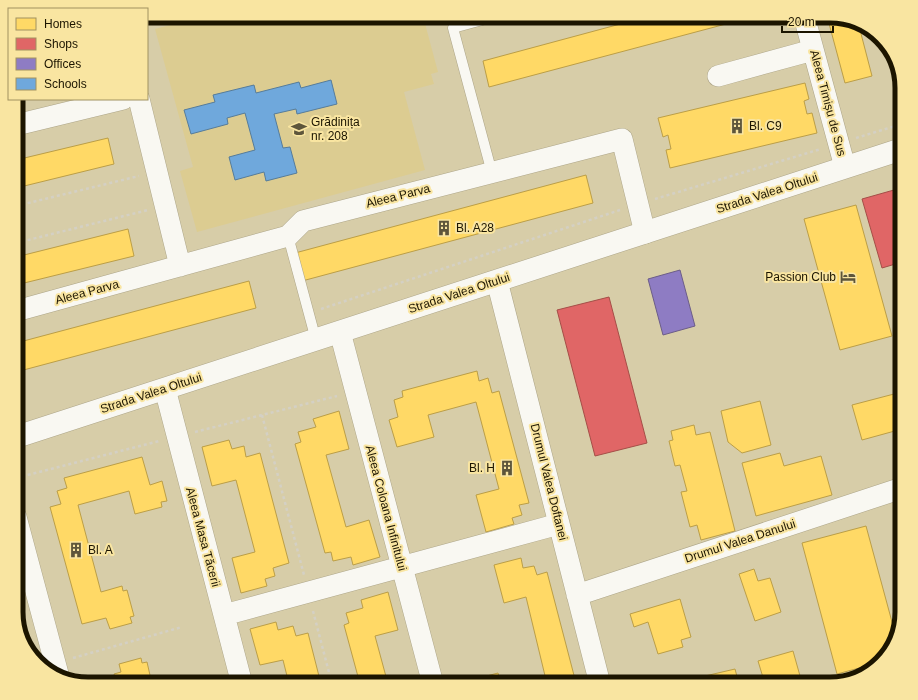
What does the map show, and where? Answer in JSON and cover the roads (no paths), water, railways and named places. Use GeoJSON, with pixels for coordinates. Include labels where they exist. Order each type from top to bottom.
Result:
{"type":"FeatureCollection","features":[{"type":"Feature","properties":{"kind":"main road","name":"Strada Valea Oltului"},"geometry":{"type":"LineString","coordinates":[[23,436],[895,151]]}},
{"type":"Feature","properties":{"kind":"street","name":"Aleea Timișu de Sus"},"geometry":{"type":"LineString","coordinates":[[806,23],[845,167]]}},
{"type":"Feature","properties":{"kind":"street"},"geometry":{"type":"LineString","coordinates":[[718,76],[814,50]]}},
{"type":"Feature","properties":{"kind":"street"},"geometry":{"type":"LineString","coordinates":[[23,123],[119,100]]}},
{"type":"Feature","properties":{"kind":"street"},"geometry":{"type":"LineString","coordinates":[[139,100],[180,266]]}},
{"type":"Feature","properties":{"kind":"street","name":"Aleea Parva"},"geometry":{"type":"LineString","coordinates":[[23,309],[288,236],[303,221],[622,139],[645,233]]}},
{"type":"Feature","properties":{"kind":"street","name":"Drumul Valea Doftanei"},"geometry":{"type":"LineString","coordinates":[[497,281],[598,677]]}},
{"type":"Feature","properties":{"kind":"street","name":"Aleea Coloana Infinitului"},"geometry":{"type":"LineString","coordinates":[[340,332],[431,677]]}},
{"type":"Feature","properties":{"kind":"street","name":"Aleea Masa Tăcerii"},"geometry":{"type":"LineString","coordinates":[[165,389],[240,677]]}},
{"type":"Feature","properties":{"kind":"street","name":"Drumul Valea Danului"},"geometry":{"type":"LineString","coordinates":[[577,595],[895,490]]}},
{"type":"Feature","properties":{"kind":"street"},"geometry":{"type":"LineString","coordinates":[[224,615],[560,524]]}},
{"type":"Feature","properties":{"kind":"street"},"geometry":{"type":"LineString","coordinates":[[23,543],[57,668]]}},
{"type":"Feature","properties":{"kind":"lane"},"geometry":{"type":"LineString","coordinates":[[471,23],[453,28],[492,172]]}},
{"type":"Feature","properties":{"kind":"lane"},"geometry":{"type":"LineString","coordinates":[[288,236],[316,340]]}},
{"type":"Feature","properties":{"kind":"place","name":"Bl. C9"},"geometry":{"type":"Point","coordinates":[737,126]}},
{"type":"Feature","properties":{"kind":"place","name":"Grădinița nr. 208"},"geometry":{"type":"Point","coordinates":[299,129]}},
{"type":"Feature","properties":{"kind":"place","name":"Bl. A28"},"geometry":{"type":"Point","coordinates":[444,228]}},
{"type":"Feature","properties":{"kind":"place","name":"Passion Club"},"geometry":{"type":"Point","coordinates":[848,277]}},
{"type":"Feature","properties":{"kind":"place","name":"Bl. H"},"geometry":{"type":"Point","coordinates":[507,468]}},
{"type":"Feature","properties":{"kind":"place","name":"Bl. A"},"geometry":{"type":"Point","coordinates":[76,550]}}]}
